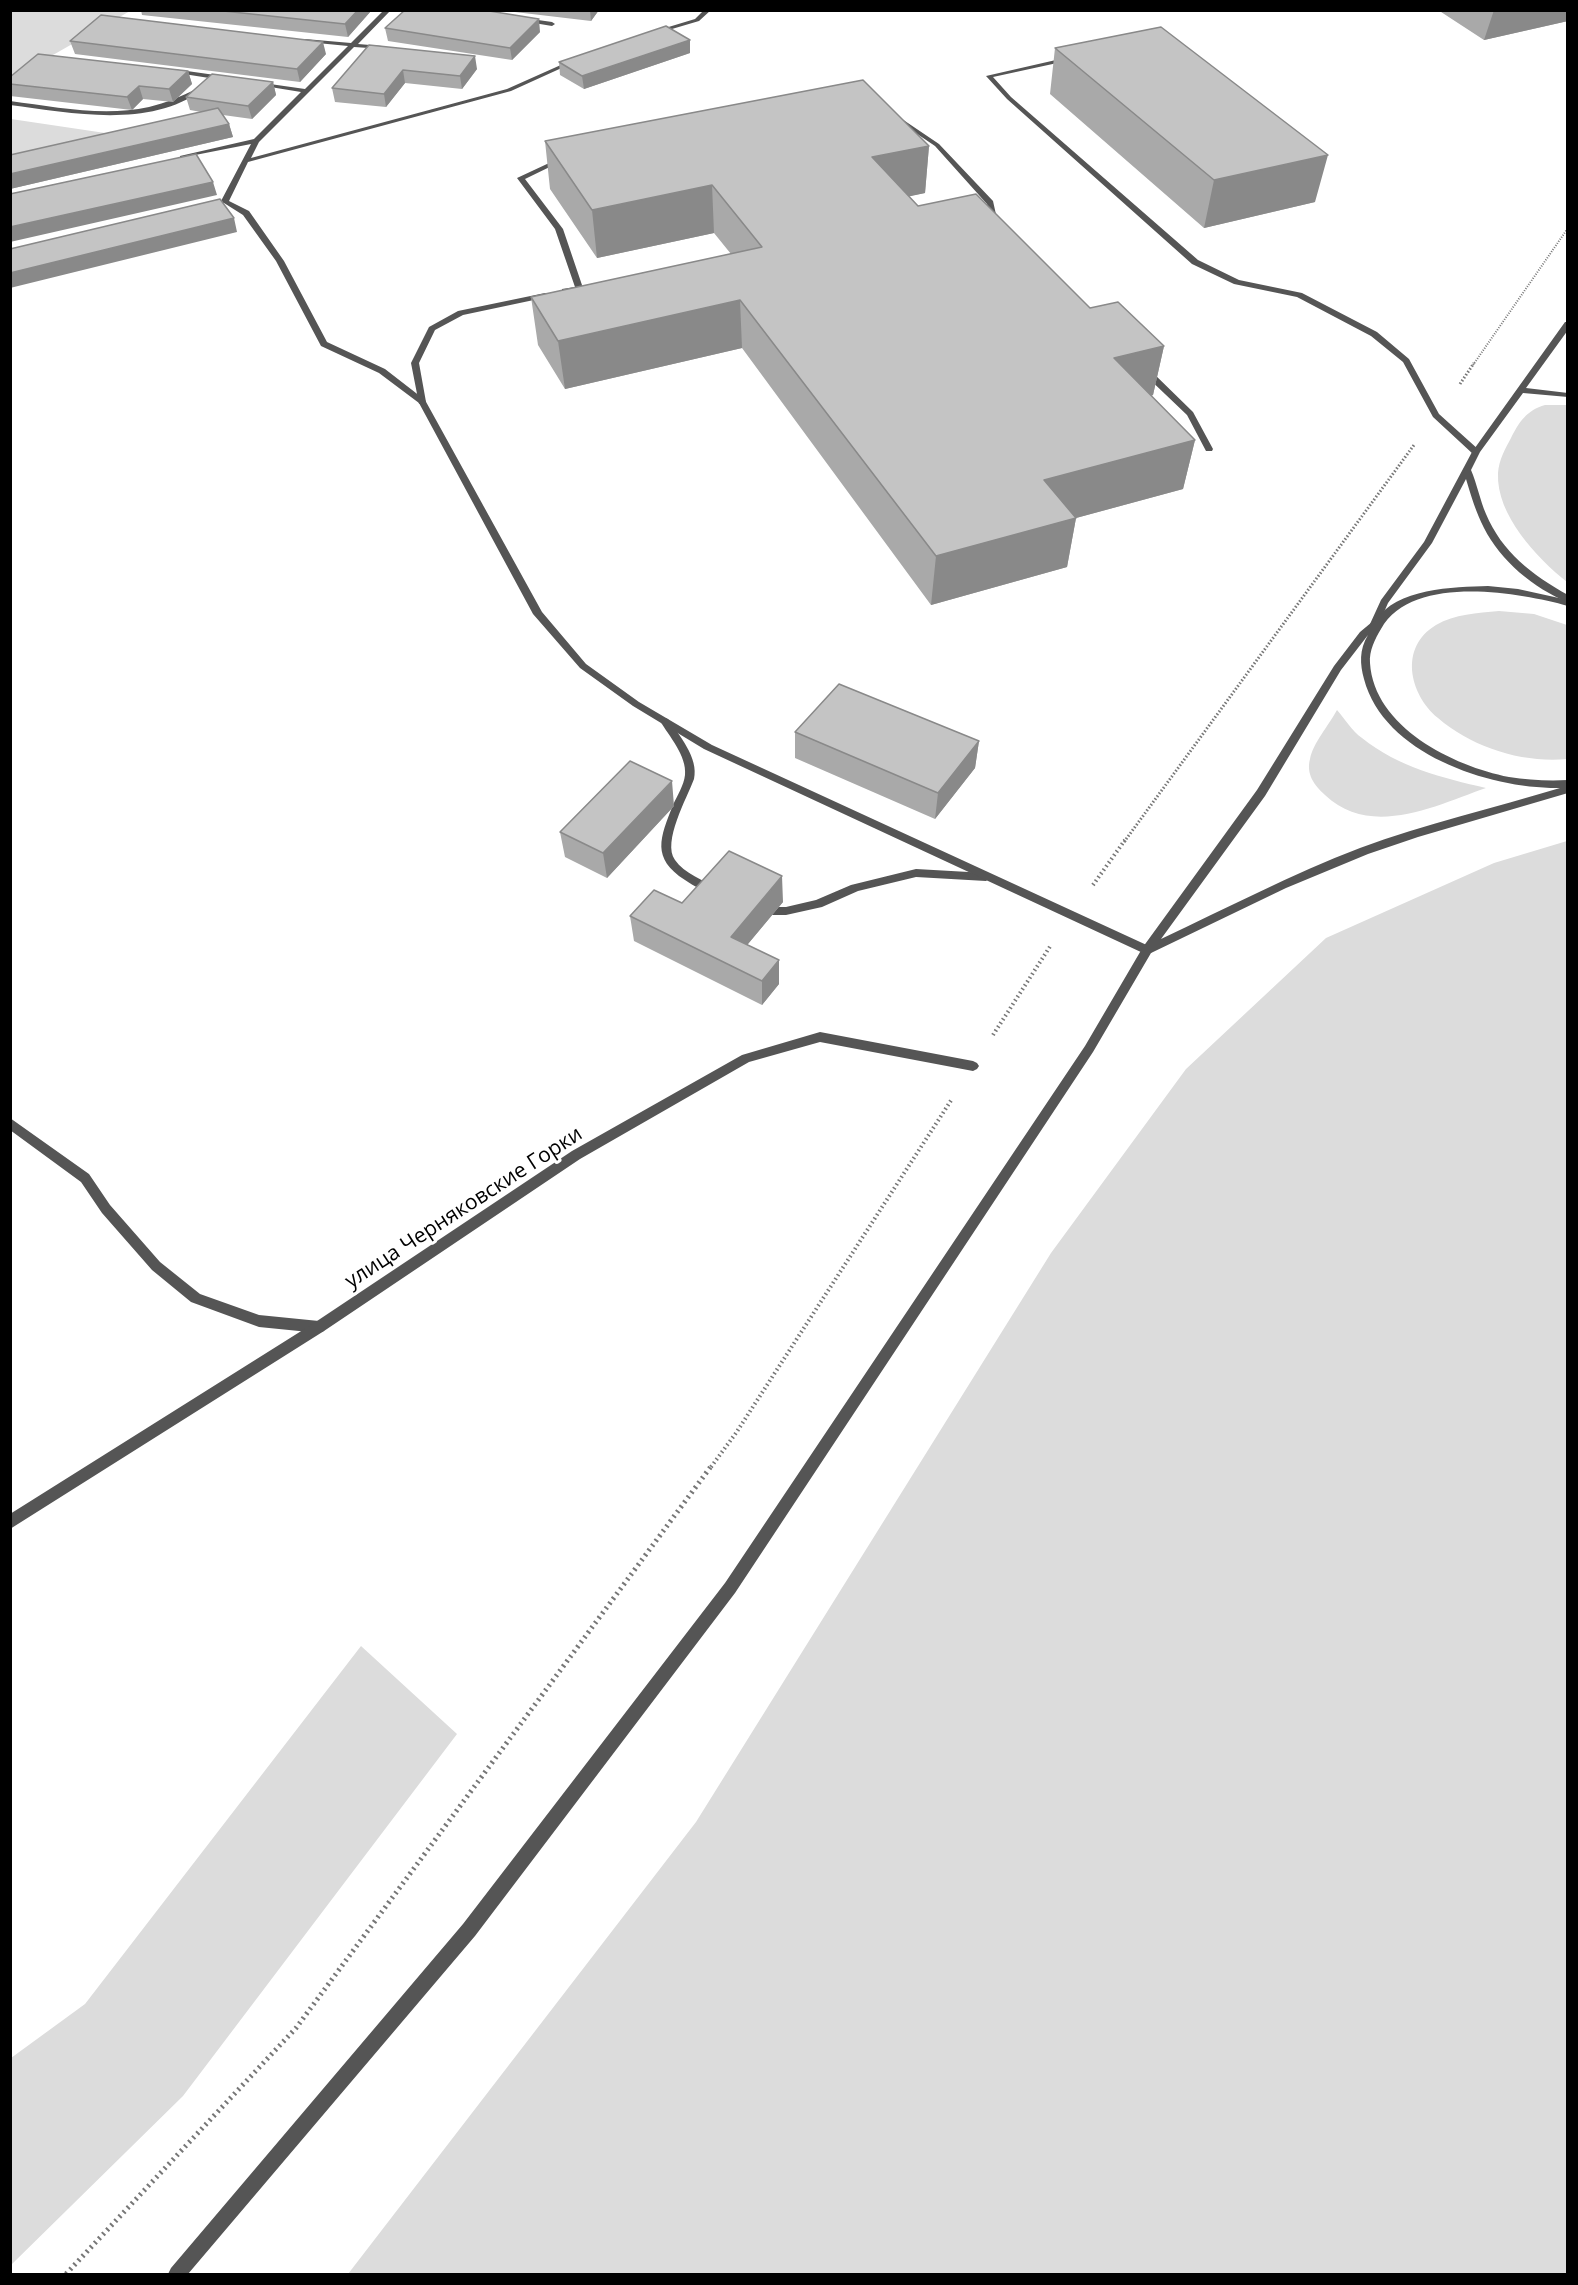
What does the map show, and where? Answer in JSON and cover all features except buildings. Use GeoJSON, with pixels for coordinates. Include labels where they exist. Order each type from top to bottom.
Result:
{"type":"FeatureCollection","features":[{"type":"Feature","properties":{"kind":"street"},"geometry":{"type":"LineString","coordinates":[[225,201],[256,141],[388,10]]}},
{"type":"Feature","properties":{"kind":"street"},"geometry":{"type":"LineString","coordinates":[[652,33],[708,10]]}},
{"type":"Feature","properties":{"kind":"street"},"geometry":{"type":"LineString","coordinates":[[519,20],[552,24]]}},
{"type":"Feature","properties":{"kind":"street"},"geometry":{"type":"LineString","coordinates":[[294,39],[386,49]]}},
{"type":"Feature","properties":{"kind":"street"},"geometry":{"type":"LineString","coordinates":[[246,161],[509,90],[586,55]]}},
{"type":"Feature","properties":{"kind":"street"},"geometry":{"type":"LineString","coordinates":[[1077,58],[989,76],[1009,98],[1195,262],[1237,282],[1299,295],[1374,334],[1406,361],[1436,415],[1476,452]]}},
{"type":"Feature","properties":{"kind":"street"},"geometry":{"type":"LineString","coordinates":[[164,70],[233,79]]}},
{"type":"Feature","properties":{"kind":"street"},"geometry":{"type":"LineString","coordinates":[[213,82],[222,78]]}},
{"type":"Feature","properties":{"kind":"street"},"geometry":{"type":"LineString","coordinates":[[254,82],[306,91]]}},
{"type":"Feature","properties":{"kind":"street"},"geometry":{"type":"LineString","coordinates":[[10,103],[111,116],[176,103],[204,88]]}},
{"type":"Feature","properties":{"kind":"street"},"geometry":{"type":"LineString","coordinates":[[886,111],[937,145],[990,203],[997,228],[1005,236]]}},
{"type":"Feature","properties":{"kind":"street"},"geometry":{"type":"LineString","coordinates":[[177,158],[256,141]]}},
{"type":"Feature","properties":{"kind":"street"},"geometry":{"type":"LineString","coordinates":[[577,157],[554,161],[521,178],[559,229],[579,288],[461,313],[432,329],[415,363],[422,402],[538,614],[583,666],[708,747],[1147,950]]}},
{"type":"Feature","properties":{"kind":"street"},"geometry":{"type":"LineString","coordinates":[[202,207],[225,201],[246,213],[280,261],[324,344],[382,371],[422,402]]}},
{"type":"Feature","properties":{"kind":"street"},"geometry":{"type":"LineString","coordinates":[[1568,324],[1476,452],[1428,543],[1384,602],[1375,624],[1365,664],[1368,680],[1384,711],[1414,740],[1454,763],[1502,779],[1551,786],[1568,784]]}},
{"type":"Feature","properties":{"kind":"street"},"geometry":{"type":"LineString","coordinates":[[1142,367],[1190,414],[1209,449]]}},
{"type":"Feature","properties":{"kind":"street"},"geometry":{"type":"LineString","coordinates":[[1521,390],[1568,395]]}},
{"type":"Feature","properties":{"kind":"street"},"geometry":{"type":"LineString","coordinates":[[1467,470],[1480,512],[1490,534],[1502,550],[1532,580],[1568,601]]}},
{"type":"Feature","properties":{"kind":"street"},"geometry":{"type":"LineString","coordinates":[[177,2274],[469,1930],[730,1588],[1089,1049],[1147,950],[1261,793],[1337,668],[1363,634],[1407,603],[1447,590],[1494,588],[1568,601]]}},
{"type":"Feature","properties":{"kind":"street"},"geometry":{"type":"LineString","coordinates":[[665,721],[683,750],[690,773],[664,838],[670,864],[685,876],[724,896]]}},
{"type":"Feature","properties":{"kind":"street"},"geometry":{"type":"LineString","coordinates":[[1147,950],[1264,894],[1354,855],[1420,832],[1568,790]]}},
{"type":"Feature","properties":{"kind":"street"},"geometry":{"type":"LineString","coordinates":[[744,906],[754,911],[786,911],[818,904],[855,888],[916,873],[986,877]]}},
{"type":"Feature","properties":{"kind":"street","name":"улица Черняковские Горки"},"geometry":{"type":"LineString","coordinates":[[10,1522],[320,1327],[576,1155],[746,1058],[820,1037],[973,1066]]}},
{"type":"Feature","properties":{"kind":"street"},"geometry":{"type":"LineString","coordinates":[[10,1123],[85,1178],[105,1209],[156,1266],[196,1298],[259,1321],[320,1327]]}},
{"type":"Feature","properties":{"kind":"path"},"geometry":{"type":"LineString","coordinates":[[66,2274],[296,2028],[736,1433],[1071,915],[1436,415],[1568,228]]}},
{"type":"Feature","properties":{"kind":"shaded area"},"geometry":{"type":"Polygon","coordinates":[[[11,11],[130,11],[11,79],[11,11]]]}},
{"type":"Feature","properties":{"kind":"shaded area"},"geometry":{"type":"Polygon","coordinates":[[[11,119],[132,137],[11,166],[11,119]]]}},
{"type":"Feature","properties":{"kind":"shaded area"},"geometry":{"type":"Polygon","coordinates":[[[1545,405],[1567,405],[1567,582],[1543,561],[1520,534],[1511,520],[1499,489],[1500,464],[1514,432],[1528,413],[1545,405]]]}},
{"type":"Feature","properties":{"kind":"shaded area"},"geometry":{"type":"Polygon","coordinates":[[[1499,611],[1534,614],[1567,625],[1567,759],[1550,760],[1516,756],[1482,745],[1452,729],[1438,718],[1420,696],[1412,671],[1417,645],[1424,634],[1451,618],[1499,611]]]}},
{"type":"Feature","properties":{"kind":"shaded area"},"geometry":{"type":"Polygon","coordinates":[[[1337,710],[1358,735],[1391,757],[1421,770],[1486,788],[1426,809],[1383,817],[1363,815],[1343,808],[1317,787],[1309,770],[1314,747],[1337,710]]]}},
{"type":"Feature","properties":{"kind":"shaded area"},"geometry":{"type":"Polygon","coordinates":[[[1567,841],[1567,2274],[348,2274],[696,1822],[1051,1253],[1186,1069],[1326,938],[1494,863],[1567,841]]]}},
{"type":"Feature","properties":{"kind":"shaded area"},"geometry":{"type":"Polygon","coordinates":[[[361,1646],[457,1734],[183,2096],[11,2265],[11,2058],[85,2004],[361,1646]]]}}]}
